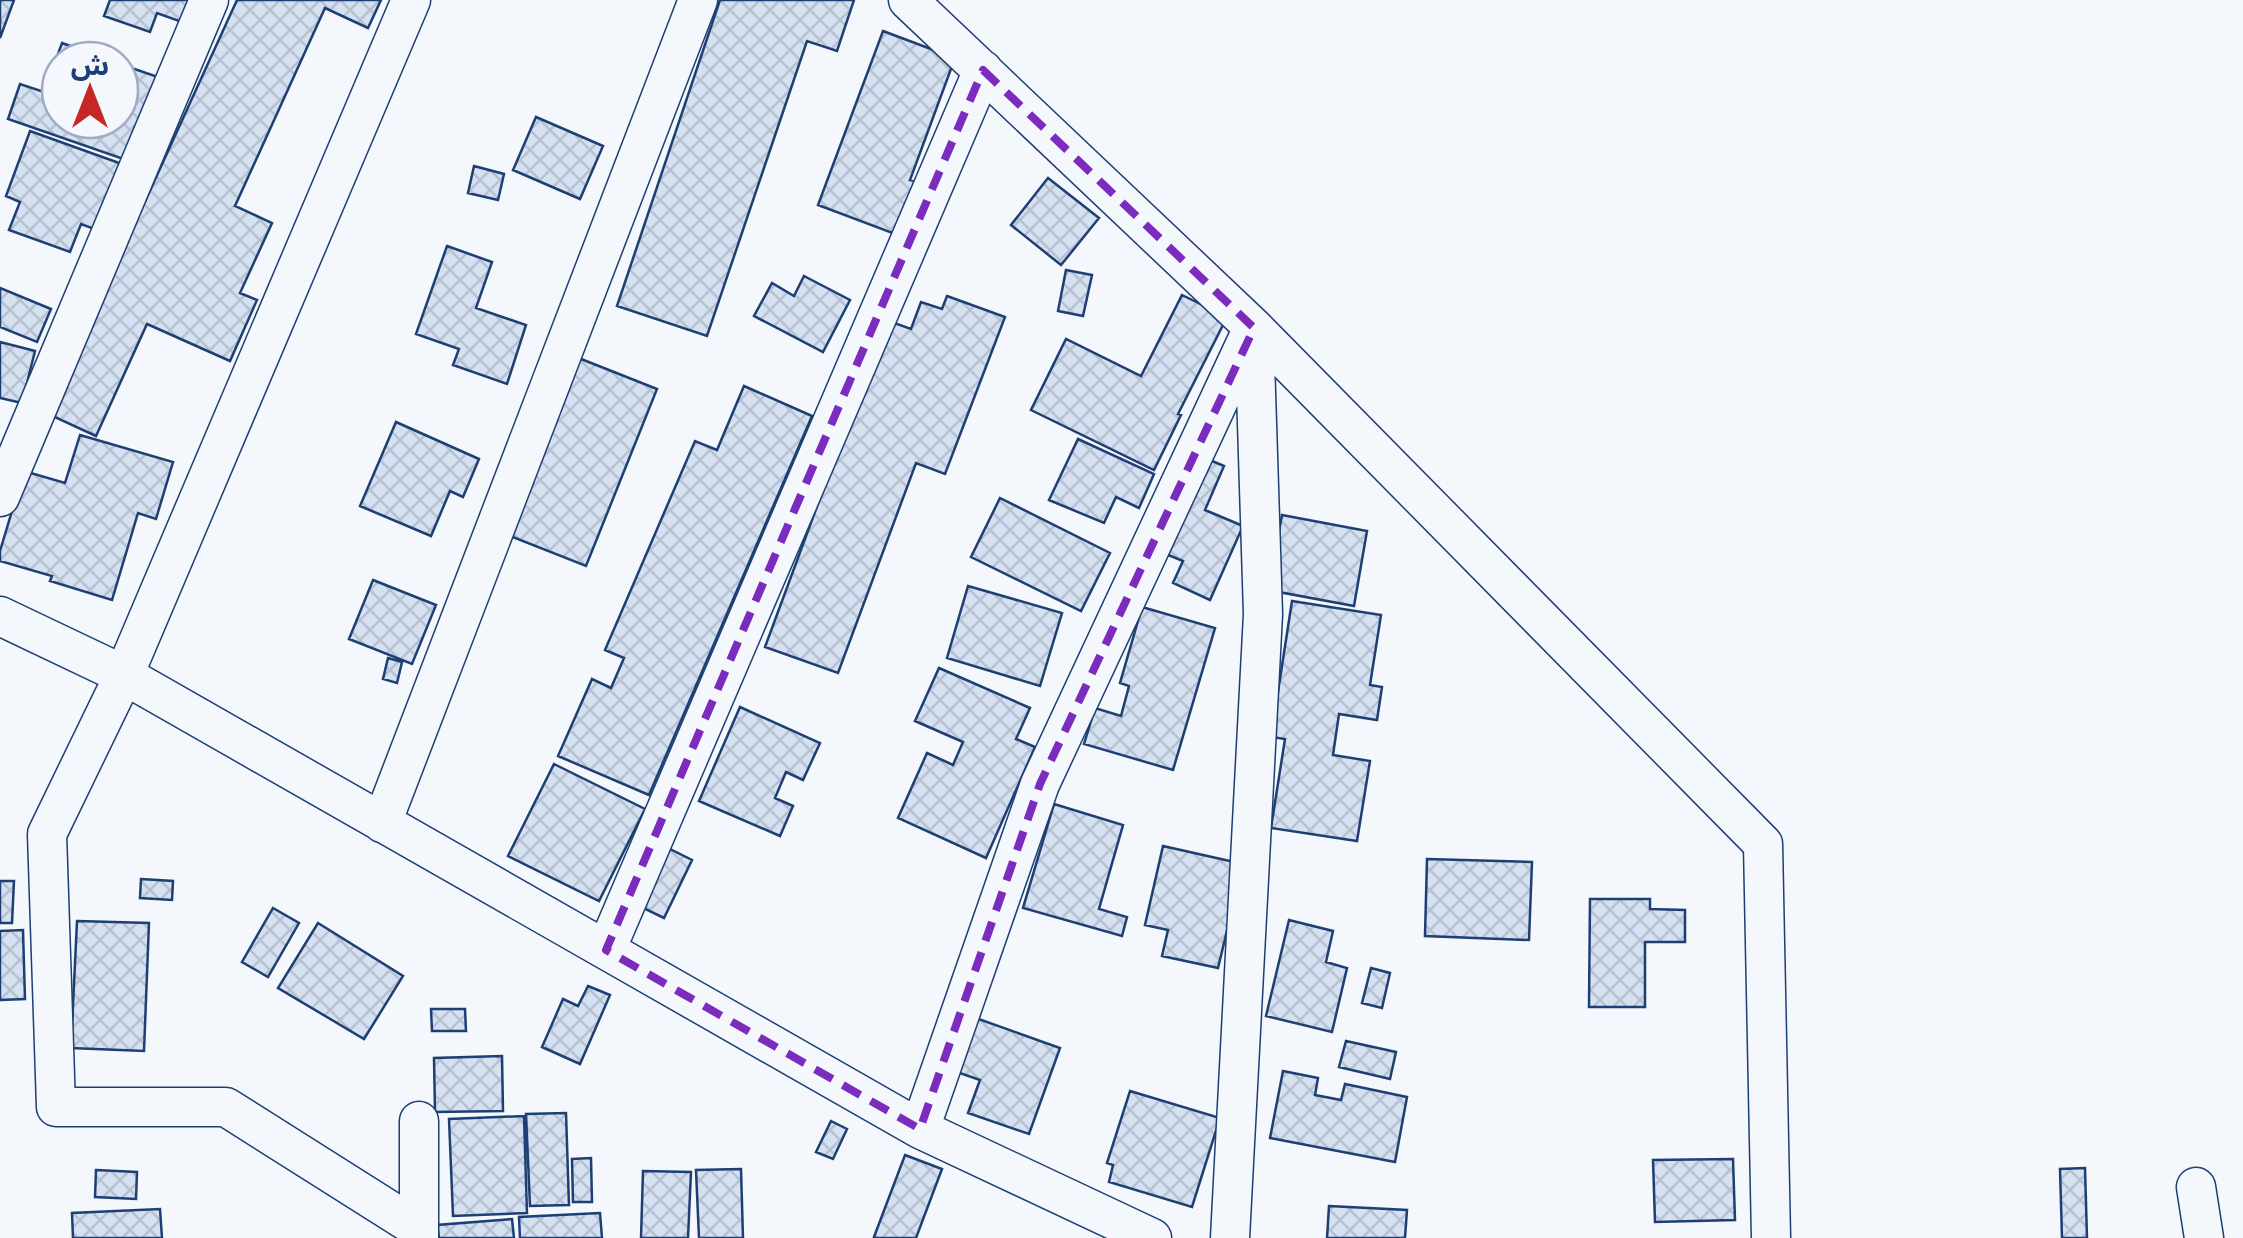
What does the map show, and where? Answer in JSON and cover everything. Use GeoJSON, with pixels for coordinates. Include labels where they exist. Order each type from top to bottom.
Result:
{"type":"FeatureCollection","features":[{"type":"Feature","properties":{"kind":"street"},"geometry":{"type":"LineString","coordinates":[[0,497],[209,0]]}},
{"type":"Feature","properties":{"kind":"street"},"geometry":{"type":"LineString","coordinates":[[411,0],[124,675],[47,834],[56,1107],[226,1107],[419,1234]]}},
{"type":"Feature","properties":{"kind":"street"},"geometry":{"type":"LineString","coordinates":[[382,822],[698,0]]}},
{"type":"Feature","properties":{"kind":"street"},"geometry":{"type":"LineString","coordinates":[[908,0],[1254,328],[1763,844],[1771,1238]]}},
{"type":"Feature","properties":{"kind":"street"},"geometry":{"type":"LineString","coordinates":[[606,950],[983,70]]}},
{"type":"Feature","properties":{"kind":"street"},"geometry":{"type":"LineString","coordinates":[[920,1129],[1040,784],[1254,328]]}},
{"type":"Feature","properties":{"kind":"street"},"geometry":{"type":"LineString","coordinates":[[1230,1238],[1263,614],[1254,328]]}},
{"type":"Feature","properties":{"kind":"street"},"geometry":{"type":"LineString","coordinates":[[0,616],[124,675],[920,1129],[1152,1238]]}},
{"type":"Feature","properties":{"kind":"street"},"geometry":{"type":"LineString","coordinates":[[419,1120],[419,1234]]}},
{"type":"Feature","properties":{"kind":"street"},"geometry":{"type":"LineString","coordinates":[[2196,1187],[2204,1238]]}},
{"type":"Feature","properties":{"kind":"highlighted area"},"geometry":{"type":"Polygon","coordinates":[[[983,70],[1254,328],[1040,784],[920,1129],[606,950],[983,70]]]}},
{"type":"Feature","properties":{"kind":"building"},"geometry":{"type":"Polygon","coordinates":[[[0,0],[14,0],[0,38],[0,0]]]}},
{"type":"Feature","properties":{"kind":"building"},"geometry":{"type":"Polygon","coordinates":[[[110,0],[202,0],[193,26],[157,13],[150,32],[104,16],[110,0]]]}},
{"type":"Feature","properties":{"kind":"building"},"geometry":{"type":"Polygon","coordinates":[[[237,0],[381,0],[368,28],[325,8],[235,206],[272,223],[240,293],[257,300],[230,361],[147,324],[96,436],[48,414],[237,0]]]}},
{"type":"Feature","properties":{"kind":"building"},"geometry":{"type":"Polygon","coordinates":[[[720,0],[854,0],[837,51],[807,41],[707,336],[617,306],[720,0]]]}},
{"type":"Feature","properties":{"kind":"building"},"geometry":{"type":"Polygon","coordinates":[[[883,31],[955,58],[910,180],[915,181],[895,234],[818,205],[883,31]]]}},
{"type":"Feature","properties":{"kind":"building"},"geometry":{"type":"Polygon","coordinates":[[[140,71],[158,77],[140,129],[140,71]]]}},
{"type":"Feature","properties":{"kind":"building"},"geometry":{"type":"Polygon","coordinates":[[[20,84],[40,91],[40,130],[8,119],[20,84]]]}},
{"type":"Feature","properties":{"kind":"building"},"geometry":{"type":"Polygon","coordinates":[[[536,117],[603,146],[580,199],[513,170],[536,117]]]}},
{"type":"Feature","properties":{"kind":"building"},"geometry":{"type":"Polygon","coordinates":[[[30,131],[40,135],[40,140],[55,140],[122,164],[97,230],[81,224],[70,252],[9,230],[20,202],[6,196],[30,131]]]}},
{"type":"Feature","properties":{"kind":"building"},"geometry":{"type":"Polygon","coordinates":[[[68,140],[136,140],[129,161],[68,140]]]}},
{"type":"Feature","properties":{"kind":"building"},"geometry":{"type":"Polygon","coordinates":[[[474,166],[504,174],[498,200],[468,193],[474,166]]]}},
{"type":"Feature","properties":{"kind":"building"},"geometry":{"type":"Polygon","coordinates":[[[1048,178],[1099,218],[1061,265],[1011,225],[1048,178]]]}},
{"type":"Feature","properties":{"kind":"building"},"geometry":{"type":"Polygon","coordinates":[[[447,246],[492,262],[476,308],[526,325],[507,384],[453,365],[459,349],[416,334],[447,246]]]}},
{"type":"Feature","properties":{"kind":"building"},"geometry":{"type":"Polygon","coordinates":[[[1066,270],[1092,275],[1083,316],[1058,311],[1066,270]]]}},
{"type":"Feature","properties":{"kind":"building"},"geometry":{"type":"Polygon","coordinates":[[[804,276],[850,300],[823,352],[754,316],[772,283],[794,296],[804,276]]]}},
{"type":"Feature","properties":{"kind":"building"},"geometry":{"type":"Polygon","coordinates":[[[0,288],[51,309],[37,342],[0,327],[0,288]]]}},
{"type":"Feature","properties":{"kind":"building"},"geometry":{"type":"Polygon","coordinates":[[[1182,295],[1227,317],[1154,470],[1031,410],[1066,339],[1141,376],[1182,295]]]}},
{"type":"Feature","properties":{"kind":"building"},"geometry":{"type":"Polygon","coordinates":[[[947,296],[1005,317],[945,474],[916,463],[838,673],[765,647],[886,320],[911,329],[921,302],[942,309],[947,296]]]}},
{"type":"Feature","properties":{"kind":"building"},"geometry":{"type":"Polygon","coordinates":[[[0,342],[35,351],[22,403],[0,398],[0,342]]]}},
{"type":"Feature","properties":{"kind":"building"},"geometry":{"type":"Polygon","coordinates":[[[571,355],[657,389],[586,566],[500,532],[571,355]]]}},
{"type":"Feature","properties":{"kind":"building"},"geometry":{"type":"Polygon","coordinates":[[[744,386],[812,416],[649,795],[558,756],[592,679],[611,688],[624,658],[605,650],[695,441],[717,450],[744,386]]]}},
{"type":"Feature","properties":{"kind":"building"},"geometry":{"type":"Polygon","coordinates":[[[396,422],[479,459],[463,497],[450,491],[431,536],[360,506],[396,422]]]}},
{"type":"Feature","properties":{"kind":"building"},"geometry":{"type":"Polygon","coordinates":[[[80,435],[173,462],[156,519],[138,513],[112,600],[0,561],[24,471],[65,483],[80,435]]]}},
{"type":"Feature","properties":{"kind":"building"},"geometry":{"type":"Polygon","coordinates":[[[1078,439],[1154,474],[1139,508],[1116,497],[1104,523],[1049,500],[1078,439]]]}},
{"type":"Feature","properties":{"kind":"building"},"geometry":{"type":"Polygon","coordinates":[[[1198,455],[1224,466],[1205,510],[1243,526],[1210,600],[1173,583],[1183,561],[1156,550],[1198,455]]]}},
{"type":"Feature","properties":{"kind":"building"},"geometry":{"type":"Polygon","coordinates":[[[1000,498],[1110,553],[1081,611],[971,557],[1000,498]]]}},
{"type":"Feature","properties":{"kind":"building"},"geometry":{"type":"Polygon","coordinates":[[[1282,515],[1367,531],[1354,606],[1268,590],[1282,515]]]}},
{"type":"Feature","properties":{"kind":"building"},"geometry":{"type":"Polygon","coordinates":[[[373,580],[436,605],[412,664],[349,639],[373,580]]]}},
{"type":"Feature","properties":{"kind":"building"},"geometry":{"type":"Polygon","coordinates":[[[968,586],[1062,613],[1040,686],[947,658],[968,586]]]}},
{"type":"Feature","properties":{"kind":"building"},"geometry":{"type":"Polygon","coordinates":[[[1292,601],[1381,615],[1370,685],[1382,687],[1377,720],[1339,714],[1333,755],[1370,761],[1357,841],[1271,828],[1285,739],[1271,737],[1292,601]]]}},
{"type":"Feature","properties":{"kind":"building"},"geometry":{"type":"Polygon","coordinates":[[[1142,607],[1215,628],[1173,770],[1084,744],[1095,708],[1121,716],[1129,686],[1120,683],[1142,607]]]}},
{"type":"Feature","properties":{"kind":"building"},"geometry":{"type":"Polygon","coordinates":[[[388,658],[402,662],[397,683],[383,679],[388,658]]]}},
{"type":"Feature","properties":{"kind":"building"},"geometry":{"type":"Polygon","coordinates":[[[939,668],[1030,708],[1016,739],[1035,747],[986,858],[898,818],[927,753],[953,765],[963,742],[915,721],[939,668]]]}},
{"type":"Feature","properties":{"kind":"building"},"geometry":{"type":"Polygon","coordinates":[[[740,707],[820,743],[803,780],[786,772],[775,798],[793,806],[780,836],[699,801],[740,707]]]}},
{"type":"Feature","properties":{"kind":"building"},"geometry":{"type":"Polygon","coordinates":[[[554,764],[645,809],[599,901],[508,856],[554,764]]]}},
{"type":"Feature","properties":{"kind":"building"},"geometry":{"type":"Polygon","coordinates":[[[1054,804],[1123,825],[1099,909],[1127,917],[1122,936],[1023,908],[1054,804]]]}},
{"type":"Feature","properties":{"kind":"building"},"geometry":{"type":"Polygon","coordinates":[[[1163,846],[1243,864],[1218,968],[1162,956],[1168,930],[1145,925],[1163,846]]]}},
{"type":"Feature","properties":{"kind":"building"},"geometry":{"type":"Polygon","coordinates":[[[668,848],[692,860],[664,918],[639,906],[668,848]]]}},
{"type":"Feature","properties":{"kind":"building"},"geometry":{"type":"Polygon","coordinates":[[[1427,859],[1532,862],[1529,940],[1425,936],[1427,859]]]}},
{"type":"Feature","properties":{"kind":"building"},"geometry":{"type":"Polygon","coordinates":[[[141,879],[173,881],[172,900],[140,898],[141,879]]]}},
{"type":"Feature","properties":{"kind":"building"},"geometry":{"type":"Polygon","coordinates":[[[0,881],[14,881],[12,923],[0,923],[0,881]]]}},
{"type":"Feature","properties":{"kind":"building"},"geometry":{"type":"Polygon","coordinates":[[[1590,899],[1650,899],[1650,909],[1685,910],[1685,942],[1645,942],[1645,1007],[1589,1007],[1590,899]]]}},
{"type":"Feature","properties":{"kind":"building"},"geometry":{"type":"Polygon","coordinates":[[[273,908],[299,923],[268,977],[242,962],[273,908]]]}},
{"type":"Feature","properties":{"kind":"building"},"geometry":{"type":"Polygon","coordinates":[[[1289,920],[1333,931],[1326,962],[1347,968],[1332,1032],[1266,1016],[1289,920]]]}},
{"type":"Feature","properties":{"kind":"building"},"geometry":{"type":"Polygon","coordinates":[[[77,921],[149,923],[144,1051],[71,1048],[77,921]]]}},
{"type":"Feature","properties":{"kind":"building"},"geometry":{"type":"Polygon","coordinates":[[[318,923],[403,976],[364,1039],[278,988],[318,923]]]}},
{"type":"Feature","properties":{"kind":"building"},"geometry":{"type":"Polygon","coordinates":[[[23,930],[25,999],[0,1000],[0,931],[23,930]]]}},
{"type":"Feature","properties":{"kind":"building"},"geometry":{"type":"Polygon","coordinates":[[[1371,968],[1390,973],[1382,1008],[1362,1003],[1371,968]]]}},
{"type":"Feature","properties":{"kind":"building"},"geometry":{"type":"Polygon","coordinates":[[[588,986],[610,995],[580,1064],[542,1047],[563,999],[578,1006],[588,986]]]}},
{"type":"Feature","properties":{"kind":"building"},"geometry":{"type":"Polygon","coordinates":[[[431,1009],[465,1009],[466,1031],[432,1031],[431,1009]]]}},
{"type":"Feature","properties":{"kind":"building"},"geometry":{"type":"Polygon","coordinates":[[[973,1017],[1060,1048],[1029,1134],[968,1113],[980,1080],[954,1071],[973,1017]]]}},
{"type":"Feature","properties":{"kind":"building"},"geometry":{"type":"Polygon","coordinates":[[[1346,1041],[1396,1052],[1390,1079],[1339,1067],[1346,1041]]]}},
{"type":"Feature","properties":{"kind":"building"},"geometry":{"type":"Polygon","coordinates":[[[502,1056],[503,1111],[435,1112],[434,1058],[502,1056]]]}},
{"type":"Feature","properties":{"kind":"building"},"geometry":{"type":"Polygon","coordinates":[[[1283,1071],[1318,1078],[1315,1095],[1341,1100],[1345,1084],[1407,1097],[1395,1162],[1270,1138],[1283,1071]]]}},
{"type":"Feature","properties":{"kind":"building"},"geometry":{"type":"Polygon","coordinates":[[[1130,1091],[1220,1118],[1192,1207],[1109,1182],[1113,1165],[1107,1163],[1130,1091]]]}},
{"type":"Feature","properties":{"kind":"building"},"geometry":{"type":"Polygon","coordinates":[[[566,1113],[569,1205],[530,1206],[526,1114],[566,1113]]]}},
{"type":"Feature","properties":{"kind":"building"},"geometry":{"type":"Polygon","coordinates":[[[524,1116],[527,1213],[453,1216],[449,1119],[524,1116]]]}},
{"type":"Feature","properties":{"kind":"building"},"geometry":{"type":"Polygon","coordinates":[[[831,1121],[847,1129],[833,1159],[816,1152],[831,1121]]]}},
{"type":"Feature","properties":{"kind":"building"},"geometry":{"type":"Polygon","coordinates":[[[905,1155],[942,1169],[916,1238],[876,1238],[874,1237],[905,1155]]]}},
{"type":"Feature","properties":{"kind":"building"},"geometry":{"type":"Polygon","coordinates":[[[591,1158],[592,1202],[573,1202],[572,1159],[591,1158]]]}},
{"type":"Feature","properties":{"kind":"building"},"geometry":{"type":"Polygon","coordinates":[[[1733,1159],[1735,1220],[1655,1222],[1653,1160],[1733,1159]]]}},
{"type":"Feature","properties":{"kind":"building"},"geometry":{"type":"Polygon","coordinates":[[[2085,1168],[2087,1238],[2062,1238],[2060,1169],[2085,1168]]]}},
{"type":"Feature","properties":{"kind":"building"},"geometry":{"type":"Polygon","coordinates":[[[741,1169],[743,1238],[699,1238],[696,1170],[741,1169]]]}},
{"type":"Feature","properties":{"kind":"building"},"geometry":{"type":"Polygon","coordinates":[[[96,1170],[137,1172],[136,1199],[95,1197],[96,1170]]]}},
{"type":"Feature","properties":{"kind":"building"},"geometry":{"type":"Polygon","coordinates":[[[643,1171],[691,1172],[688,1238],[641,1238],[643,1171]]]}},
{"type":"Feature","properties":{"kind":"building"},"geometry":{"type":"Polygon","coordinates":[[[1329,1206],[1407,1210],[1405,1238],[1327,1238],[1329,1206]]]}},
{"type":"Feature","properties":{"kind":"building"},"geometry":{"type":"Polygon","coordinates":[[[160,1209],[162,1238],[73,1238],[72,1213],[160,1209]]]}},
{"type":"Feature","properties":{"kind":"building"},"geometry":{"type":"Polygon","coordinates":[[[600,1213],[602,1238],[520,1238],[519,1217],[600,1213]]]}},
{"type":"Feature","properties":{"kind":"building"},"geometry":{"type":"Polygon","coordinates":[[[512,1219],[514,1238],[439,1238],[437,1225],[512,1219]]]}}]}
